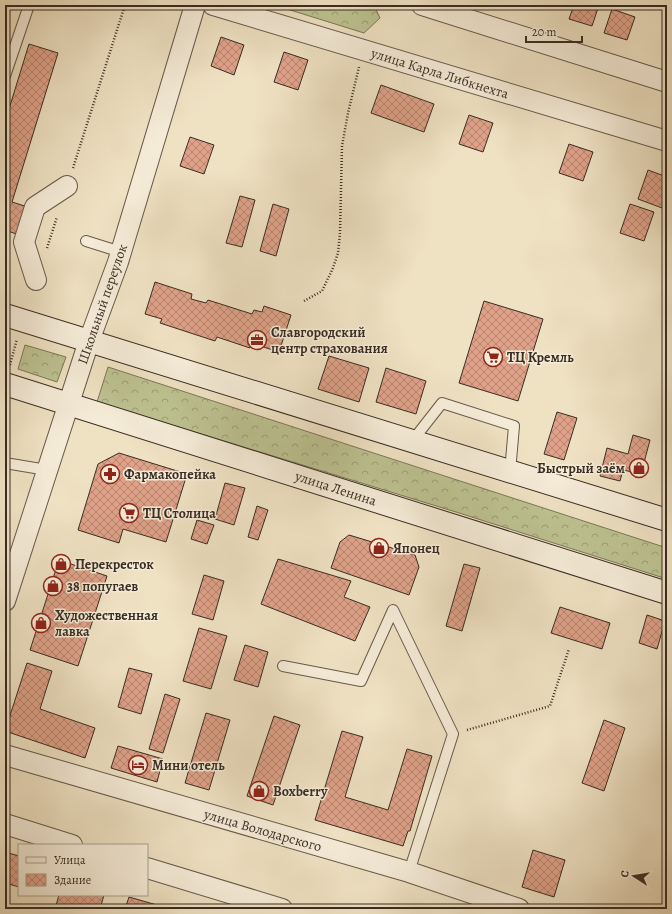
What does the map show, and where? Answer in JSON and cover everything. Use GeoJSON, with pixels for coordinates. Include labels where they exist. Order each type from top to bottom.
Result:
{"type":"FeatureCollection","features":[{"type":"Feature","properties":{"kind":"street","name":"Школьный переулок"},"geometry":{"type":"LineString","coordinates":[[5,601],[89,341],[121,252],[195,5]]}},
{"type":"Feature","properties":{"kind":"street","name":"улица Карла Либкнехта"},"geometry":{"type":"LineString","coordinates":[[214,5],[667,141]]}},
{"type":"Feature","properties":{"kind":"street"},"geometry":{"type":"LineString","coordinates":[[422,5],[667,82]]}},
{"type":"Feature","properties":{"kind":"street"},"geometry":{"type":"LineString","coordinates":[[36,280],[24,242],[35,207],[67,186]]}},
{"type":"Feature","properties":{"kind":"street"},"geometry":{"type":"LineString","coordinates":[[5,315],[413,440],[510,472],[667,520]]}},
{"type":"Feature","properties":{"kind":"street","name":"улица Ленина"},"geometry":{"type":"LineString","coordinates":[[5,384],[667,593]]}},
{"type":"Feature","properties":{"kind":"street","name":"улица Володарского"},"geometry":{"type":"LineString","coordinates":[[5,755],[409,872],[519,909]]}},
{"type":"Feature","properties":{"kind":"street"},"geometry":{"type":"LineString","coordinates":[[5,824],[69,844]]}},
{"type":"Feature","properties":{"kind":"street"},"geometry":{"type":"LineString","coordinates":[[148,868],[282,909]]}},
{"type":"Feature","properties":{"kind":"lane"},"geometry":{"type":"LineString","coordinates":[[5,76],[29,5]]}},
{"type":"Feature","properties":{"kind":"lane"},"geometry":{"type":"LineString","coordinates":[[86,241],[121,252]]}},
{"type":"Feature","properties":{"kind":"lane"},"geometry":{"type":"LineString","coordinates":[[413,440],[442,403],[514,426],[510,472]]}},
{"type":"Feature","properties":{"kind":"lane"},"geometry":{"type":"LineString","coordinates":[[5,463],[47,470]]}},
{"type":"Feature","properties":{"kind":"lane"},"geometry":{"type":"LineString","coordinates":[[283,666],[361,681],[393,610],[453,734],[409,872]]}},
{"type":"Feature","properties":{"kind":"path"},"geometry":{"type":"LineString","coordinates":[[304,301],[322,291],[333,268],[338,253],[340,233],[342,146],[355,80],[364,51]]}},
{"type":"Feature","properties":{"kind":"path"},"geometry":{"type":"LineString","coordinates":[[453,734],[550,706],[569,649]]}},
{"type":"Feature","properties":{"kind":"green space"},"geometry":{"type":"Polygon","coordinates":[[[285,5],[374,5],[380,18],[364,33],[287,9],[285,5]]]}},
{"type":"Feature","properties":{"kind":"green space"},"geometry":{"type":"Polygon","coordinates":[[[25,345],[66,357],[57,382],[18,369],[25,345]]]}},
{"type":"Feature","properties":{"kind":"green space"},"geometry":{"type":"Polygon","coordinates":[[[108,367],[667,548],[667,579],[456,512],[97,402],[108,367]]]}},
{"type":"Feature","properties":{"kind":"building"},"geometry":{"type":"Polygon","coordinates":[[[574,5],[599,5],[592,26],[569,19],[574,5]]]}},
{"type":"Feature","properties":{"kind":"building"},"geometry":{"type":"Polygon","coordinates":[[[612,9],[635,17],[627,40],[604,33],[612,9]]]}},
{"type":"Feature","properties":{"kind":"building"},"geometry":{"type":"Polygon","coordinates":[[[221,37],[244,45],[234,75],[211,66],[221,37]]]}},
{"type":"Feature","properties":{"kind":"building"},"geometry":{"type":"Polygon","coordinates":[[[29,44],[58,53],[12,202],[31,208],[22,236],[5,230],[5,122],[29,44]]]}},
{"type":"Feature","properties":{"kind":"building"},"geometry":{"type":"Polygon","coordinates":[[[284,52],[308,60],[298,90],[274,82],[284,52]]]}},
{"type":"Feature","properties":{"kind":"building"},"geometry":{"type":"Polygon","coordinates":[[[381,85],[434,104],[424,132],[371,113],[381,85]]]}},
{"type":"Feature","properties":{"kind":"building"},"geometry":{"type":"Polygon","coordinates":[[[469,115],[493,123],[483,152],[459,144],[469,115]]]}},
{"type":"Feature","properties":{"kind":"building"},"geometry":{"type":"Polygon","coordinates":[[[190,137],[214,145],[204,174],[180,166],[190,137]]]}},
{"type":"Feature","properties":{"kind":"building"},"geometry":{"type":"Polygon","coordinates":[[[569,144],[593,152],[583,181],[559,173],[569,144]]]}},
{"type":"Feature","properties":{"kind":"building"},"geometry":{"type":"Polygon","coordinates":[[[648,170],[667,177],[667,192],[662,208],[638,199],[648,170]]]}},
{"type":"Feature","properties":{"kind":"building"},"geometry":{"type":"Polygon","coordinates":[[[240,196],[255,200],[242,247],[226,243],[240,196]]]}},
{"type":"Feature","properties":{"kind":"building"},"geometry":{"type":"Polygon","coordinates":[[[273,204],[289,209],[276,256],[260,251],[273,204]]]}},
{"type":"Feature","properties":{"kind":"building"},"geometry":{"type":"Polygon","coordinates":[[[630,204],[654,212],[644,241],[620,233],[630,204]]]}},
{"type":"Feature","properties":{"kind":"building"},"geometry":{"type":"Polygon","coordinates":[[[155,282],[192,294],[191,299],[206,303],[208,300],[252,314],[254,310],[262,312],[264,306],[291,315],[279,352],[251,343],[250,348],[217,337],[215,341],[160,323],[162,319],[145,314],[155,282]]]}},
{"type":"Feature","properties":{"kind":"building"},"geometry":{"type":"Polygon","coordinates":[[[484,301],[543,319],[518,401],[459,383],[484,301]]]}},
{"type":"Feature","properties":{"kind":"building"},"geometry":{"type":"Polygon","coordinates":[[[329,356],[369,368],[359,402],[318,389],[329,356]]]}},
{"type":"Feature","properties":{"kind":"building"},"geometry":{"type":"Polygon","coordinates":[[[386,368],[426,381],[416,414],[376,402],[386,368]]]}},
{"type":"Feature","properties":{"kind":"building"},"geometry":{"type":"Polygon","coordinates":[[[557,412],[577,418],[564,460],[544,454],[557,412]]]}},
{"type":"Feature","properties":{"kind":"building"},"geometry":{"type":"Polygon","coordinates":[[[633,435],[650,440],[641,474],[623,470],[620,481],[600,476],[607,448],[628,454],[633,435]]]}},
{"type":"Feature","properties":{"kind":"building","name":"ТЦ Столица"},"geometry":{"type":"Polygon","coordinates":[[[119,453],[187,474],[166,542],[123,529],[119,543],[78,530],[98,464],[119,453]]]}},
{"type":"Feature","properties":{"kind":"building"},"geometry":{"type":"Polygon","coordinates":[[[225,483],[245,488],[234,525],[215,519],[225,483]]]}},
{"type":"Feature","properties":{"kind":"building"},"geometry":{"type":"Polygon","coordinates":[[[257,506],[268,510],[258,540],[248,537],[257,506]]]}},
{"type":"Feature","properties":{"kind":"building"},"geometry":{"type":"Polygon","coordinates":[[[197,520],[214,525],[207,544],[191,539],[197,520]]]}},
{"type":"Feature","properties":{"kind":"building"},"geometry":{"type":"Polygon","coordinates":[[[349,535],[415,555],[419,567],[409,595],[331,568],[340,542],[349,535]]]}},
{"type":"Feature","properties":{"kind":"building"},"geometry":{"type":"Polygon","coordinates":[[[278,559],[351,581],[344,597],[370,607],[355,641],[261,604],[278,559]]]}},
{"type":"Feature","properties":{"kind":"building"},"geometry":{"type":"Polygon","coordinates":[[[59,560],[107,576],[78,666],[30,650],[59,560]]]}},
{"type":"Feature","properties":{"kind":"building"},"geometry":{"type":"Polygon","coordinates":[[[464,564],[480,568],[462,631],[446,626],[464,564]]]}},
{"type":"Feature","properties":{"kind":"building"},"geometry":{"type":"Polygon","coordinates":[[[204,575],[224,581],[213,620],[192,614],[204,575]]]}},
{"type":"Feature","properties":{"kind":"building"},"geometry":{"type":"Polygon","coordinates":[[[560,607],[610,623],[602,649],[551,633],[560,607]]]}},
{"type":"Feature","properties":{"kind":"building"},"geometry":{"type":"Polygon","coordinates":[[[647,615],[665,621],[657,649],[639,643],[647,615]]]}},
{"type":"Feature","properties":{"kind":"building"},"geometry":{"type":"Polygon","coordinates":[[[199,628],[227,636],[211,689],[183,681],[199,628]]]}},
{"type":"Feature","properties":{"kind":"building"},"geometry":{"type":"Polygon","coordinates":[[[245,645],[268,652],[258,687],[234,680],[245,645]]]}},
{"type":"Feature","properties":{"kind":"building"},"geometry":{"type":"Polygon","coordinates":[[[27,663],[52,671],[40,709],[95,728],[85,758],[5,731],[27,663]]]}},
{"type":"Feature","properties":{"kind":"building"},"geometry":{"type":"Polygon","coordinates":[[[129,668],[152,674],[141,714],[118,707],[129,668]]]}},
{"type":"Feature","properties":{"kind":"building"},"geometry":{"type":"Polygon","coordinates":[[[165,694],[180,699],[163,753],[149,749],[165,694]]]}},
{"type":"Feature","properties":{"kind":"building"},"geometry":{"type":"Polygon","coordinates":[[[206,713],[230,720],[209,790],[185,783],[206,713]]]}},
{"type":"Feature","properties":{"kind":"building"},"geometry":{"type":"Polygon","coordinates":[[[274,716],[300,725],[273,805],[247,796],[274,716]]]}},
{"type":"Feature","properties":{"kind":"building"},"geometry":{"type":"Polygon","coordinates":[[[604,720],[625,728],[604,791],[582,783],[604,720]]]}},
{"type":"Feature","properties":{"kind":"building"},"geometry":{"type":"Polygon","coordinates":[[[342,731],[363,737],[345,797],[388,810],[407,749],[432,756],[410,831],[408,831],[403,846],[315,820],[342,731]]]}},
{"type":"Feature","properties":{"kind":"building"},"geometry":{"type":"Polygon","coordinates":[[[118,746],[163,759],[157,782],[111,768],[118,746]]]}},
{"type":"Feature","properties":{"kind":"building"},"geometry":{"type":"Polygon","coordinates":[[[533,850],[565,860],[554,897],[522,887],[533,850]]]}},
{"type":"Feature","properties":{"kind":"building"},"geometry":{"type":"Polygon","coordinates":[[[5,852],[18,856],[18,887],[5,883],[5,852]]]}},
{"type":"Feature","properties":{"kind":"building"},"geometry":{"type":"Polygon","coordinates":[[[59,896],[104,896],[100,909],[55,909],[59,896]]]}},
{"type":"Feature","properties":{"kind":"building"},"geometry":{"type":"Polygon","coordinates":[[[129,897],[171,909],[125,909],[129,897]]]}},
{"type":"Feature","properties":{"kind":"place","name":"Славгородский центр страхования"},"geometry":{"type":"Point","coordinates":[257,340]}},
{"type":"Feature","properties":{"kind":"place","name":"ТЦ Кремль"},"geometry":{"type":"Point","coordinates":[493,357]}},
{"type":"Feature","properties":{"kind":"place","name":"Быстрый заём"},"geometry":{"type":"Point","coordinates":[639,468]}},
{"type":"Feature","properties":{"kind":"place","name":"Фармакопейка"},"geometry":{"type":"Point","coordinates":[110,474]}},
{"type":"Feature","properties":{"kind":"place","name":"ТЦ Столица"},"geometry":{"type":"Point","coordinates":[129,513]}},
{"type":"Feature","properties":{"kind":"place","name":"Японец"},"geometry":{"type":"Point","coordinates":[379,548]}},
{"type":"Feature","properties":{"kind":"place","name":"Перекресток"},"geometry":{"type":"Point","coordinates":[61,564]}},
{"type":"Feature","properties":{"kind":"place","name":"38 попугаев"},"geometry":{"type":"Point","coordinates":[53,586]}},
{"type":"Feature","properties":{"kind":"place","name":"Художественная лавка"},"geometry":{"type":"Point","coordinates":[41,623]}},
{"type":"Feature","properties":{"kind":"place","name":"Мини отель"},"geometry":{"type":"Point","coordinates":[138,765]}},
{"type":"Feature","properties":{"kind":"place","name":"Boxberry"},"geometry":{"type":"Point","coordinates":[259,791]}}]}
